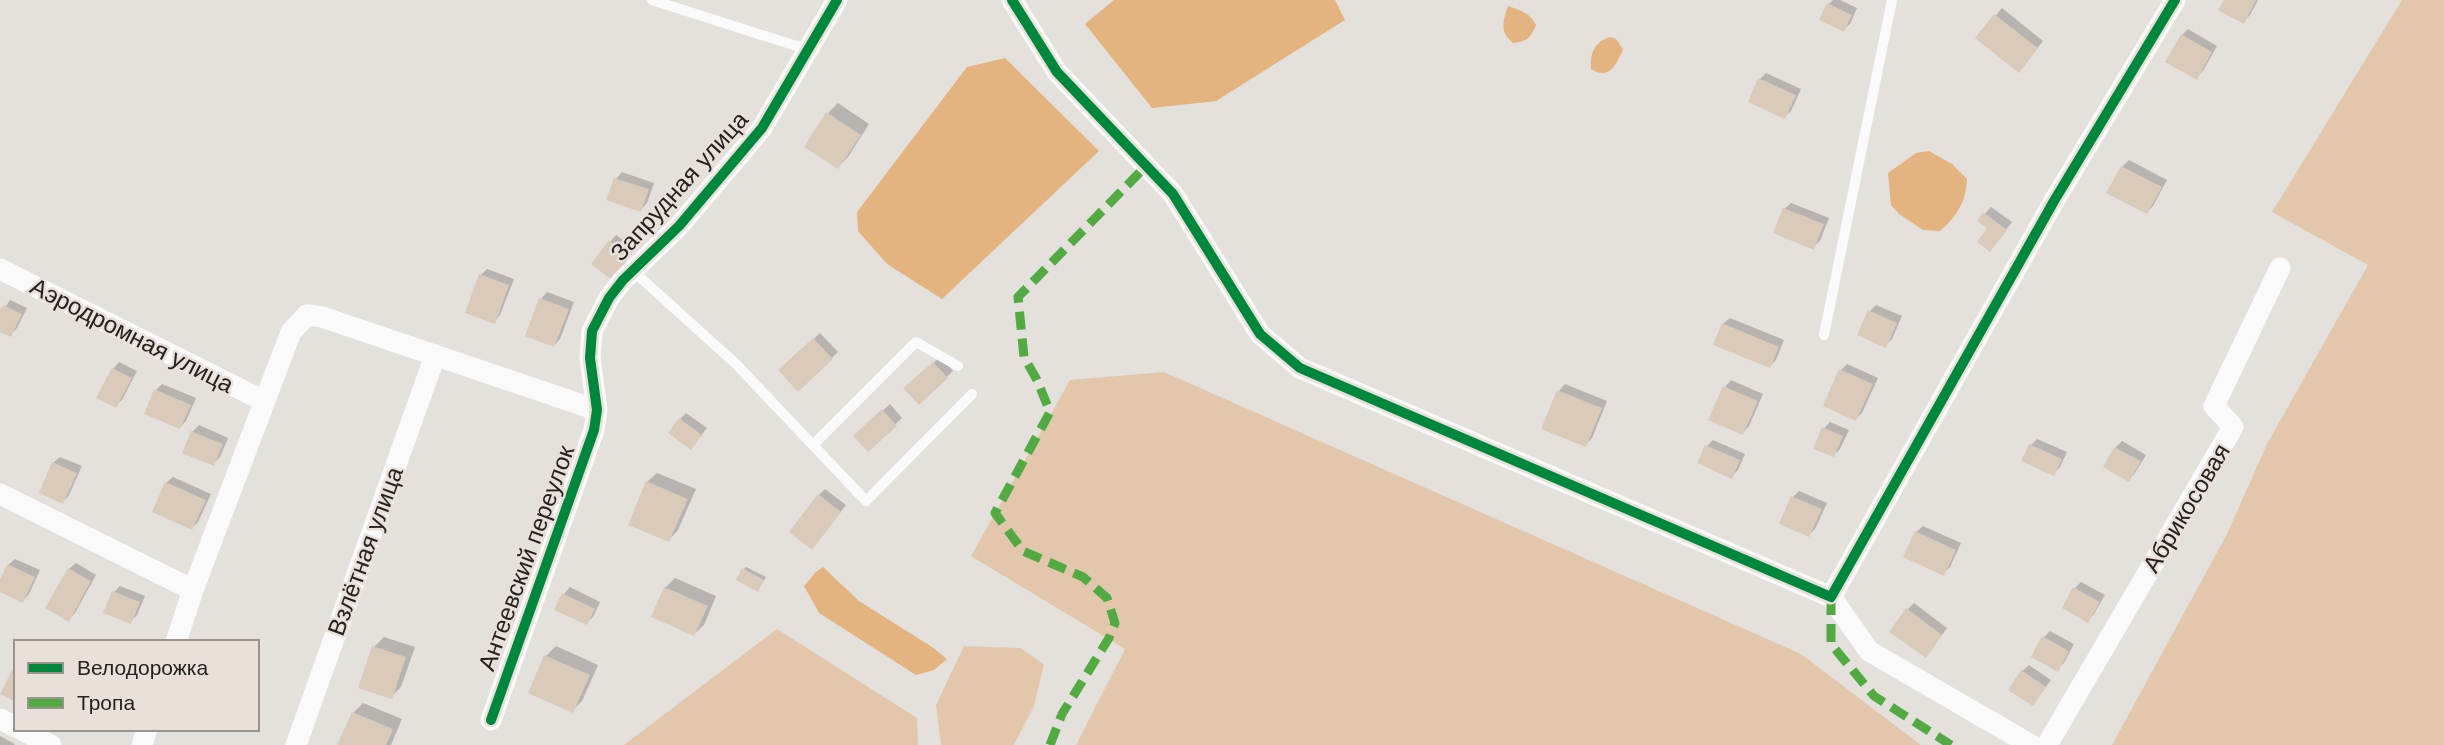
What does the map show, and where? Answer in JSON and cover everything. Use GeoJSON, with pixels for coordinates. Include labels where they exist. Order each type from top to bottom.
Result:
{"type":"FeatureCollection","features":[{"type":"Feature","properties":{"kind":"street","name":"Запрудная улица"},"geometry":{"type":"LineString","coordinates":[[597,410],[590,358],[592,331],[609,298],[679,226],[762,128],[837,0]]}},
{"type":"Feature","properties":{"kind":"street"},"geometry":{"type":"LineString","coordinates":[[1012,0],[1057,72],[1173,194],[1260,334],[1300,368],[1831,597],[1869,651],[2031,745]]}},
{"type":"Feature","properties":{"kind":"street"},"geometry":{"type":"LineString","coordinates":[[1831,597],[2054,201],[2175,0]]}},
{"type":"Feature","properties":{"kind":"street","name":"Абрикосовая"},"geometry":{"type":"LineString","coordinates":[[2047,745],[2233,427],[2214,406],[2280,268]]}},
{"type":"Feature","properties":{"kind":"street","name":"Аэродромная улица"},"geometry":{"type":"LineString","coordinates":[[0,269],[264,401]]}},
{"type":"Feature","properties":{"kind":"street"},"geometry":{"type":"LineString","coordinates":[[177,640],[192,590],[291,332],[307,315],[322,317],[597,410]]}},
{"type":"Feature","properties":{"kind":"street","name":"Взлётная улица"},"geometry":{"type":"LineString","coordinates":[[296,745],[435,356]]}},
{"type":"Feature","properties":{"kind":"street","name":"Антеевский переулок"},"geometry":{"type":"LineString","coordinates":[[491,720],[594,430],[597,410]]}},
{"type":"Feature","properties":{"kind":"street"},"geometry":{"type":"LineString","coordinates":[[0,494],[192,590]]}},
{"type":"Feature","properties":{"kind":"street"},"geometry":{"type":"LineString","coordinates":[[24,731],[51,745]]}},
{"type":"Feature","properties":{"kind":"lane"},"geometry":{"type":"LineString","coordinates":[[652,0],[809,50]]}},
{"type":"Feature","properties":{"kind":"lane"},"geometry":{"type":"LineString","coordinates":[[1824,335],[1892,0]]}},
{"type":"Feature","properties":{"kind":"lane"},"geometry":{"type":"LineString","coordinates":[[633,271],[736,365],[866,501],[972,394]]}},
{"type":"Feature","properties":{"kind":"lane"},"geometry":{"type":"LineString","coordinates":[[813,445],[916,342],[958,366]]}},
{"type":"Feature","properties":{"kind":"shaded area"},"geometry":{"type":"Polygon","coordinates":[[[1114,0],[1335,0],[1345,20],[1216,101],[1152,108],[1085,24],[1114,0]]]}},
{"type":"Feature","properties":{"kind":"shaded area"},"geometry":{"type":"Polygon","coordinates":[[[2402,0],[2444,0],[2444,745],[2112,745],[2227,534],[2267,444],[2368,265],[2272,212],[2402,0]]]}},
{"type":"Feature","properties":{"kind":"shaded area"},"geometry":{"type":"Polygon","coordinates":[[[1508,6],[1528,15],[1536,25],[1525,40],[1513,43],[1506,35],[1504,21],[1508,6]]]}},
{"type":"Feature","properties":{"kind":"shaded area"},"geometry":{"type":"Polygon","coordinates":[[[1610,37],[1616,39],[1623,49],[1612,69],[1603,73],[1597,72],[1591,69],[1592,53],[1600,42],[1610,37]]]}},
{"type":"Feature","properties":{"kind":"shaded area"},"geometry":{"type":"Polygon","coordinates":[[[1005,58],[1099,151],[942,299],[887,264],[858,231],[857,212],[967,67],[1005,58]]]}},
{"type":"Feature","properties":{"kind":"shaded area"},"geometry":{"type":"Polygon","coordinates":[[[1929,151],[1952,164],[1967,179],[1960,208],[1940,231],[1923,230],[1899,214],[1891,205],[1888,173],[1916,153],[1929,151]]]}},
{"type":"Feature","properties":{"kind":"shaded area"},"geometry":{"type":"Polygon","coordinates":[[[1164,372],[1801,654],[1921,745],[1076,745],[1125,649],[971,556],[1070,380],[1164,372]]]}},
{"type":"Feature","properties":{"kind":"shaded area"},"geometry":{"type":"Polygon","coordinates":[[[823,567],[859,601],[947,659],[934,670],[916,675],[819,613],[804,586],[823,567]]]}},
{"type":"Feature","properties":{"kind":"shaded area"},"geometry":{"type":"Polygon","coordinates":[[[777,629],[917,718],[918,745],[624,745],[777,629]]]}},
{"type":"Feature","properties":{"kind":"shaded area"},"geometry":{"type":"Polygon","coordinates":[[[964,646],[1020,648],[1044,664],[1034,706],[1014,745],[941,745],[936,705],[964,646]]]}},
{"type":"Feature","properties":{"kind":"building"},"geometry":{"type":"Polygon","coordinates":[[[2224,0],[2256,0],[2244,24],[2218,10],[2224,0]]]}},
{"type":"Feature","properties":{"kind":"building"},"geometry":{"type":"Polygon","coordinates":[[[1827,3],[1852,15],[1844,32],[1819,20],[1827,3]]]}},
{"type":"Feature","properties":{"kind":"building"},"geometry":{"type":"Polygon","coordinates":[[[1994,14],[2038,48],[2019,73],[1975,38],[1994,14]]]}},
{"type":"Feature","properties":{"kind":"building"},"geometry":{"type":"Polygon","coordinates":[[[2181,34],[2212,52],[2197,80],[2165,62],[2181,34]]]}},
{"type":"Feature","properties":{"kind":"building"},"geometry":{"type":"Polygon","coordinates":[[[1758,78],[1796,95],[1785,119],[1748,102],[1758,78]]]}},
{"type":"Feature","properties":{"kind":"building"},"geometry":{"type":"Polygon","coordinates":[[[826,112],[861,135],[838,169],[804,147],[826,112]]]}},
{"type":"Feature","properties":{"kind":"building"},"geometry":{"type":"Polygon","coordinates":[[[2121,166],[2162,187],[2147,214],[2106,193],[2121,166]]]}},
{"type":"Feature","properties":{"kind":"building"},"geometry":{"type":"Polygon","coordinates":[[[614,178],[649,189],[641,212],[606,200],[614,178]]]}},
{"type":"Feature","properties":{"kind":"building"},"geometry":{"type":"Polygon","coordinates":[[[1783,208],[1824,224],[1814,250],[1773,233],[1783,208]]]}},
{"type":"Feature","properties":{"kind":"building"},"geometry":{"type":"Polygon","coordinates":[[[1983,212],[2007,230],[1990,252],[1977,242],[1987,228],[1977,221],[1983,212]]]}},
{"type":"Feature","properties":{"kind":"building"},"geometry":{"type":"Polygon","coordinates":[[[609,240],[630,257],[612,280],[591,264],[609,240]]]}},
{"type":"Feature","properties":{"kind":"building"},"geometry":{"type":"Polygon","coordinates":[[[479,274],[509,285],[495,324],[465,313],[479,274]]]}},
{"type":"Feature","properties":{"kind":"building"},"geometry":{"type":"Polygon","coordinates":[[[539,298],[569,309],[554,347],[525,336],[539,298]]]}},
{"type":"Feature","properties":{"kind":"building"},"geometry":{"type":"Polygon","coordinates":[[[3,305],[22,314],[11,337],[0,332],[0,310],[3,305]]]}},
{"type":"Feature","properties":{"kind":"building"},"geometry":{"type":"Polygon","coordinates":[[[1868,310],[1897,323],[1886,348],[1857,335],[1868,310]]]}},
{"type":"Feature","properties":{"kind":"building"},"geometry":{"type":"Polygon","coordinates":[[[1722,323],[1779,347],[1770,368],[1713,345],[1722,323]]]}},
{"type":"Feature","properties":{"kind":"building"},"geometry":{"type":"Polygon","coordinates":[[[813,338],[833,359],[798,392],[778,370],[813,338]]]}},
{"type":"Feature","properties":{"kind":"building"},"geometry":{"type":"Polygon","coordinates":[[[933,362],[948,378],[919,405],[903,388],[933,362]]]}},
{"type":"Feature","properties":{"kind":"building"},"geometry":{"type":"Polygon","coordinates":[[[112,368],[132,378],[116,408],[96,398],[112,368]]]}},
{"type":"Feature","properties":{"kind":"building"},"geometry":{"type":"Polygon","coordinates":[[[1839,369],[1873,384],[1856,421],[1823,406],[1839,369]]]}},
{"type":"Feature","properties":{"kind":"building"},"geometry":{"type":"Polygon","coordinates":[[[1723,386],[1758,401],[1743,435],[1708,420],[1723,386]]]}},
{"type":"Feature","properties":{"kind":"building"},"geometry":{"type":"Polygon","coordinates":[[[154,389],[191,405],[180,429],[144,414],[154,389]]]}},
{"type":"Feature","properties":{"kind":"building"},"geometry":{"type":"Polygon","coordinates":[[[1557,390],[1602,408],[1586,447],[1541,429],[1557,390]]]}},
{"type":"Feature","properties":{"kind":"building"},"geometry":{"type":"Polygon","coordinates":[[[882,409],[897,426],[868,452],[853,436],[882,409]]]}},
{"type":"Feature","properties":{"kind":"building"},"geometry":{"type":"Polygon","coordinates":[[[679,418],[702,435],[691,450],[668,433],[679,418]]]}},
{"type":"Feature","properties":{"kind":"building"},"geometry":{"type":"Polygon","coordinates":[[[1822,427],[1843,436],[1834,457],[1813,449],[1822,427]]]}},
{"type":"Feature","properties":{"kind":"building"},"geometry":{"type":"Polygon","coordinates":[[[191,431],[223,444],[214,466],[182,453],[191,431]]]}},
{"type":"Feature","properties":{"kind":"building"},"geometry":{"type":"Polygon","coordinates":[[[2029,444],[2062,459],[2054,476],[2021,461],[2029,444]]]}},
{"type":"Feature","properties":{"kind":"building"},"geometry":{"type":"Polygon","coordinates":[[[1705,445],[1740,460],[1732,479],[1697,463],[1705,445]]]}},
{"type":"Feature","properties":{"kind":"building"},"geometry":{"type":"Polygon","coordinates":[[[2114,447],[2141,461],[2129,482],[2103,467],[2114,447]]]}},
{"type":"Feature","properties":{"kind":"building"},"geometry":{"type":"Polygon","coordinates":[[[52,462],[77,473],[63,504],[39,493],[52,462]]]}},
{"type":"Feature","properties":{"kind":"building"},"geometry":{"type":"Polygon","coordinates":[[[646,481],[688,499],[669,542],[628,525],[646,481]]]}},
{"type":"Feature","properties":{"kind":"building"},"geometry":{"type":"Polygon","coordinates":[[[165,482],[206,500],[192,530],[152,512],[165,482]]]}},
{"type":"Feature","properties":{"kind":"building"},"geometry":{"type":"Polygon","coordinates":[[[818,494],[841,512],[812,550],[789,532],[818,494]]]}},
{"type":"Feature","properties":{"kind":"building"},"geometry":{"type":"Polygon","coordinates":[[[1791,496],[1822,509],[1809,537],[1779,524],[1791,496]]]}},
{"type":"Feature","properties":{"kind":"building"},"geometry":{"type":"Polygon","coordinates":[[[1915,531],[1956,550],[1944,576],[1903,557],[1915,531]]]}},
{"type":"Feature","properties":{"kind":"building"},"geometry":{"type":"Polygon","coordinates":[[[7,564],[35,577],[23,603],[0,592],[0,580],[7,564]]]}},
{"type":"Feature","properties":{"kind":"building"},"geometry":{"type":"Polygon","coordinates":[[[68,568],[91,581],[69,622],[45,608],[68,568]]]}},
{"type":"Feature","properties":{"kind":"building"},"geometry":{"type":"Polygon","coordinates":[[[742,568],[764,580],[758,592],[736,580],[742,568]]]}},
{"type":"Feature","properties":{"kind":"building"},"geometry":{"type":"Polygon","coordinates":[[[664,587],[708,606],[694,636],[651,617],[664,587]]]}},
{"type":"Feature","properties":{"kind":"building"},"geometry":{"type":"Polygon","coordinates":[[[2073,587],[2100,602],[2088,623],[2062,608],[2073,587]]]}},
{"type":"Feature","properties":{"kind":"building"},"geometry":{"type":"Polygon","coordinates":[[[112,591],[140,602],[131,624],[103,613],[112,591]]]}},
{"type":"Feature","properties":{"kind":"building"},"geometry":{"type":"Polygon","coordinates":[[[562,593],[595,609],[587,625],[554,610],[562,593]]]}},
{"type":"Feature","properties":{"kind":"building"},"geometry":{"type":"Polygon","coordinates":[[[1906,608],[1942,635],[1926,658],[1889,632],[1906,608]]]}},
{"type":"Feature","properties":{"kind":"building"},"geometry":{"type":"Polygon","coordinates":[[[2042,636],[2069,651],[2058,672],[2031,657],[2042,636]]]}},
{"type":"Feature","properties":{"kind":"building"},"geometry":{"type":"Polygon","coordinates":[[[372,646],[406,657],[392,699],[358,688],[372,646]]]}},
{"type":"Feature","properties":{"kind":"building"},"geometry":{"type":"Polygon","coordinates":[[[544,655],[590,675],[573,713],[528,693],[544,655]]]}},
{"type":"Feature","properties":{"kind":"building"},"geometry":{"type":"Polygon","coordinates":[[[14,666],[14,701],[0,694],[14,666]]]}},
{"type":"Feature","properties":{"kind":"building"},"geometry":{"type":"Polygon","coordinates":[[[2021,670],[2046,687],[2033,706],[2008,690],[2021,670]]]}},
{"type":"Feature","properties":{"kind":"building"},"geometry":{"type":"Polygon","coordinates":[[[352,712],[393,729],[386,745],[337,745],[352,712]]]}},
{"type":"Feature","properties":{"kind":"marked path"},"geometry":{"type":"LineString","coordinates":[[1050,745],[1062,714],[1109,638],[1115,623],[1107,598],[1083,577],[1023,551],[995,513],[1050,412],[1024,357],[1018,297],[1146,166]]}},
{"type":"Feature","properties":{"kind":"marked path"},"geometry":{"type":"LineString","coordinates":[[1831,597],[1831,644],[1874,696],[1951,745]]}},
{"type":"Feature","properties":{"kind":"cycle path"},"geometry":{"type":"LineString","coordinates":[[491,720],[594,430],[597,410],[590,358],[592,331],[609,298],[623,280],[679,226],[762,128],[837,0]]}},
{"type":"Feature","properties":{"kind":"cycle path"},"geometry":{"type":"LineString","coordinates":[[1012,0],[1057,72],[1173,194],[1260,334],[1300,368],[1831,597],[2054,201],[2175,0]]}}]}
